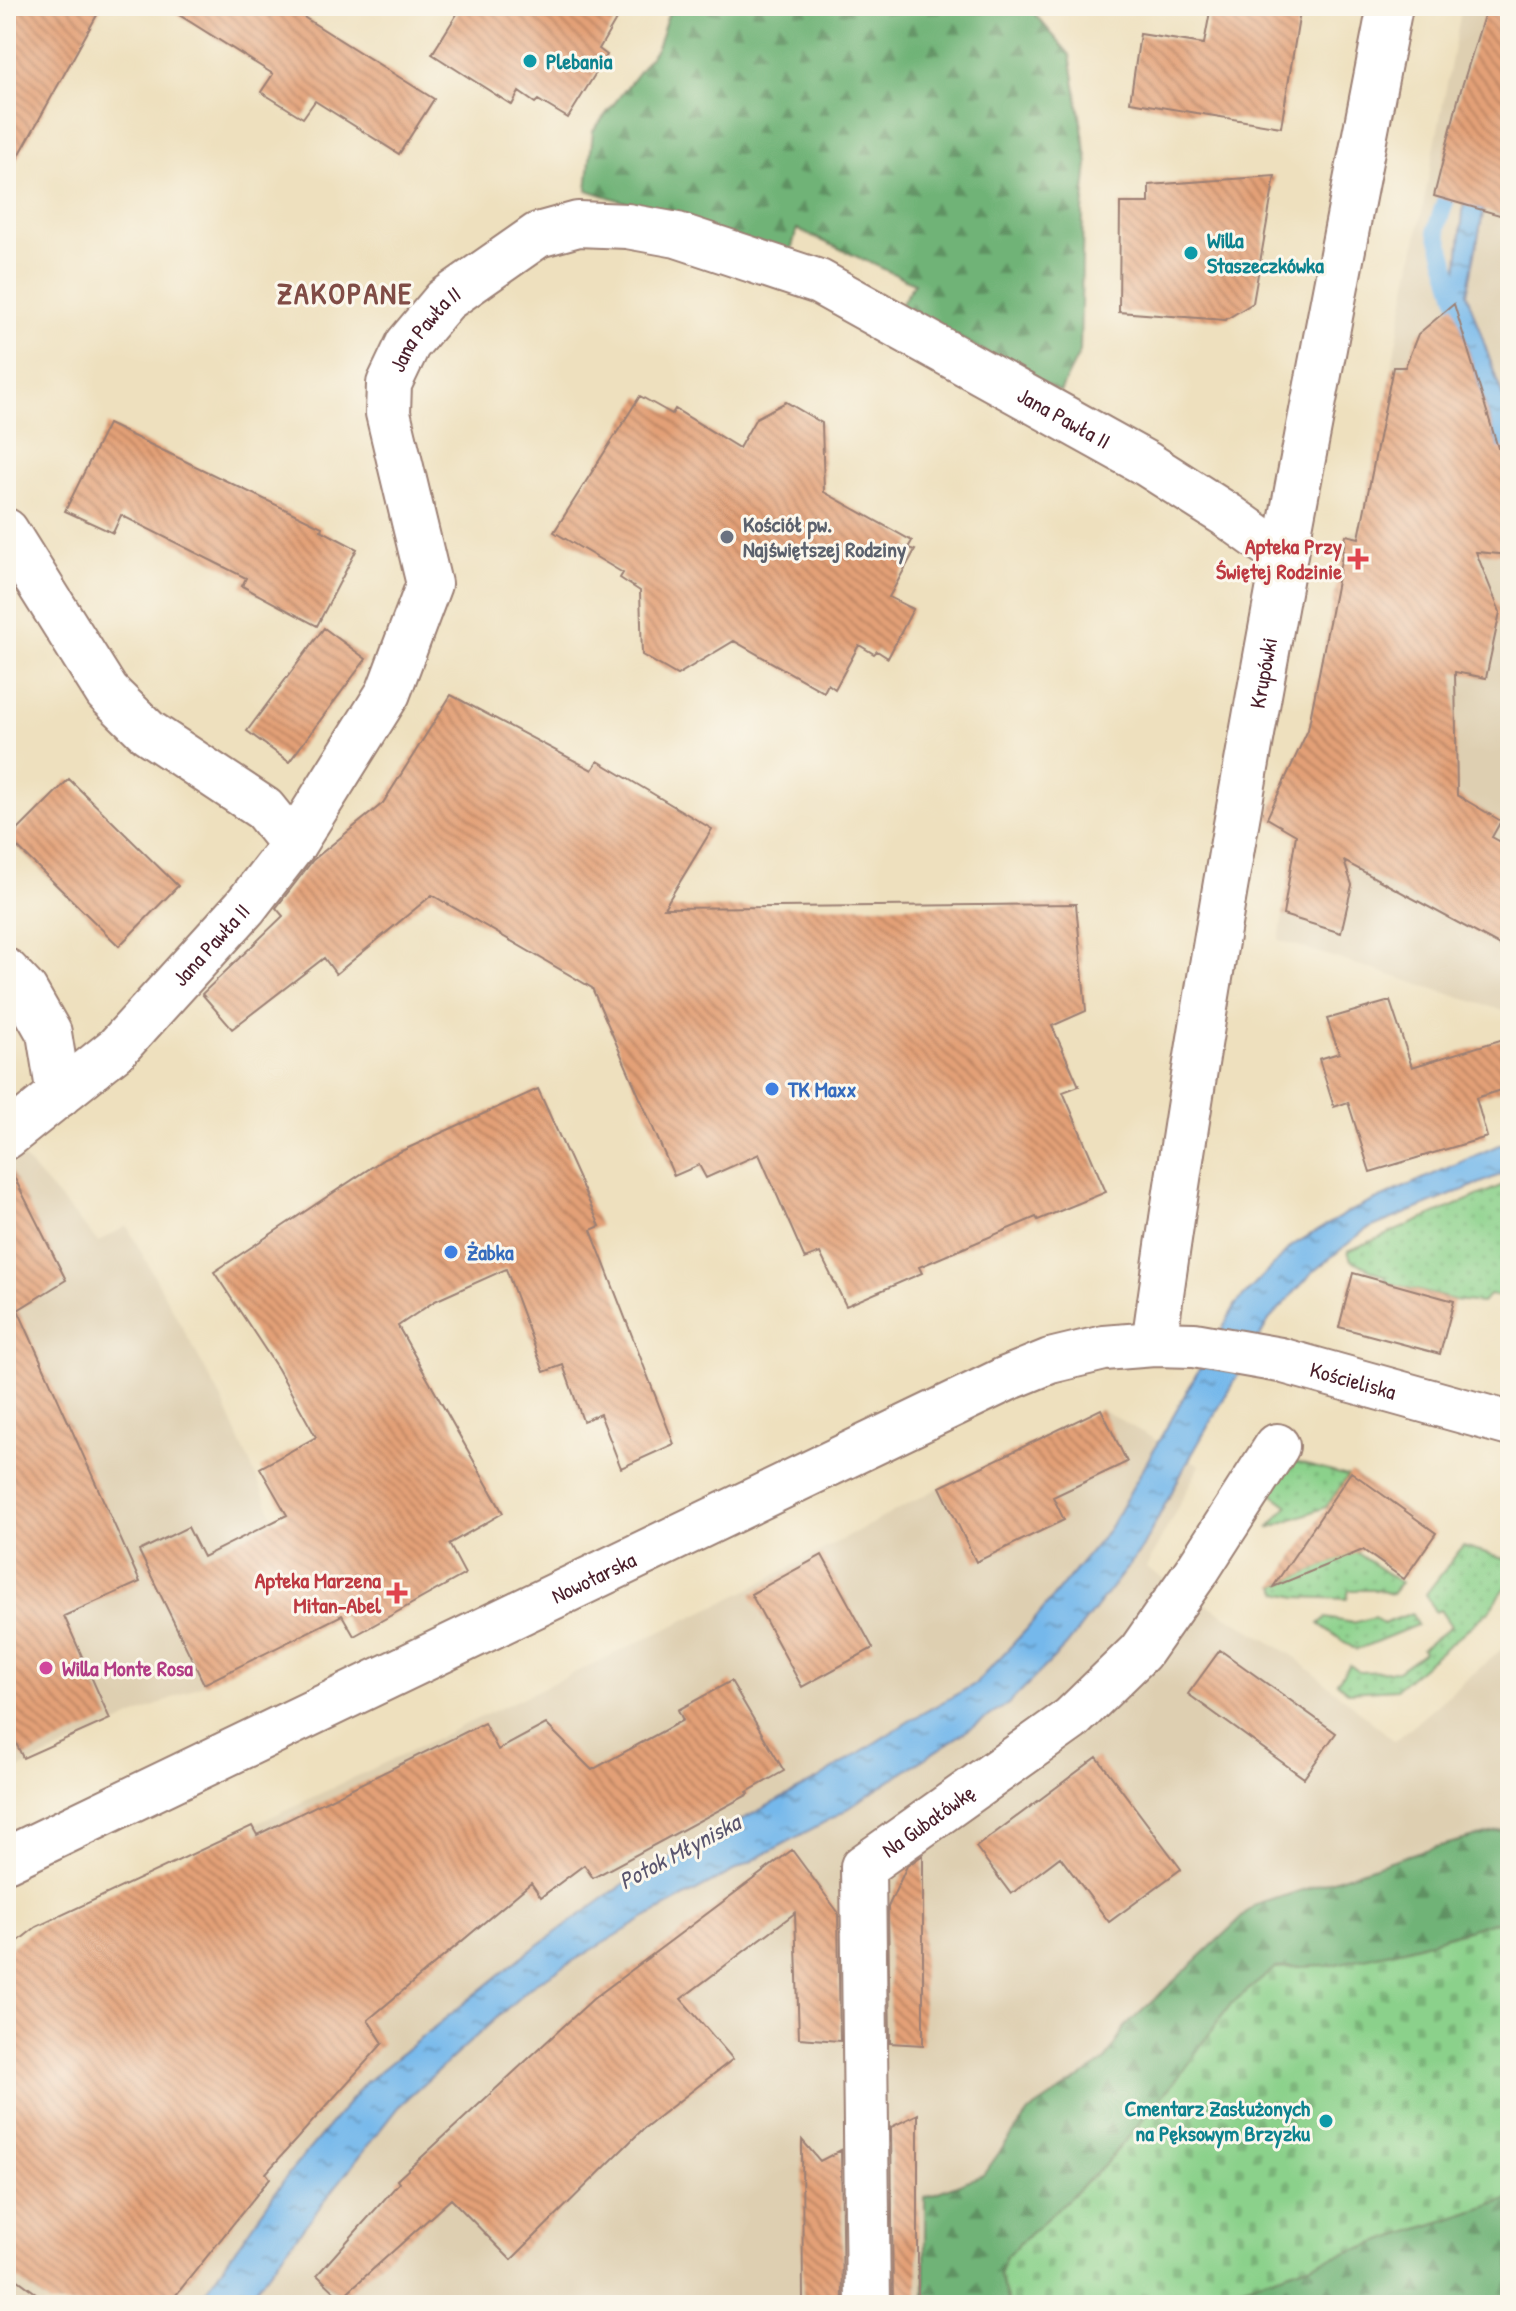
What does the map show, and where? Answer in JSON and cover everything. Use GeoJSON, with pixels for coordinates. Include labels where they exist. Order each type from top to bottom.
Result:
{"type":"FeatureCollection","features":[{"type":"Feature","properties":{"kind":"street","name":"Krupówki"},"geometry":{"type":"LineString","coordinates":[[1174,1344],[1182,1138],[1283,555],[1390,6]]}},
{"type":"Feature","properties":{"kind":"street","name":"Jana Pawła II"},"geometry":{"type":"LineString","coordinates":[[6,1137],[117,1048],[245,907],[293,845],[388,693],[429,584],[388,413],[389,384],[408,344],[445,300],[538,235],[578,224],[627,226],[677,235],[819,282],[1147,464],[1283,555]]}},
{"type":"Feature","properties":{"kind":"street"},"geometry":{"type":"LineString","coordinates":[[6,531],[107,692],[148,732],[264,809],[293,845]]}},
{"type":"Feature","properties":{"kind":"street"},"geometry":{"type":"LineString","coordinates":[[6,971],[25,991],[49,1033],[59,1095]]}},
{"type":"Feature","properties":{"kind":"street","name":"Kościeliska"},"geometry":{"type":"LineString","coordinates":[[1174,1344],[1280,1360],[1510,1424]]}},
{"type":"Feature","properties":{"kind":"street","name":"Nowotarska"},"geometry":{"type":"LineString","coordinates":[[6,1860],[1006,1379],[1050,1361],[1081,1353],[1174,1344]]}},
{"type":"Feature","properties":{"kind":"street","name":"Na Gubałówkę"},"geometry":{"type":"LineString","coordinates":[[868,2305],[863,1867],[1071,1719],[1140,1652],[1277,1446]]}},
{"type":"Feature","properties":{"kind":"shaded area"},"geometry":{"type":"Polygon","coordinates":[[[1462,6],[1510,6],[1510,1013],[1279,940],[1296,835],[1267,818],[1308,730],[1346,535],[1360,529],[1462,6]]]}},
{"type":"Feature","properties":{"kind":"shaded area"},"geometry":{"type":"Polygon","coordinates":[[[18,1152],[98,1242],[127,1226],[222,1400],[321,1624],[203,1684],[6,1775],[6,1159],[18,1152]]]}},
{"type":"Feature","properties":{"kind":"shaded area"},"geometry":{"type":"Polygon","coordinates":[[[1101,1409],[1200,1465],[1146,1568],[1292,1655],[1395,1741],[1510,1642],[1510,1828],[1421,1851],[1125,2027],[1105,2061],[1029,2112],[983,2175],[925,2197],[925,2305],[6,2305],[6,1951],[36,1927],[267,2173],[383,2042],[322,1951],[252,1826],[742,1593],[940,1487],[1101,1409]]]}},
{"type":"Feature","properties":{"kind":"green space"},"geometry":{"type":"Polygon","coordinates":[[[671,6],[1028,6],[1070,55],[1088,164],[1083,212],[1080,352],[1060,392],[900,306],[914,283],[797,229],[790,254],[587,190],[593,131],[657,48],[671,6]]]}},
{"type":"Feature","properties":{"kind":"green space"},"geometry":{"type":"Polygon","coordinates":[[[1510,1182],[1510,1298],[1489,1295],[1482,1303],[1454,1300],[1385,1282],[1386,1277],[1351,1260],[1348,1251],[1510,1182]]]}},
{"type":"Feature","properties":{"kind":"green space"},"geometry":{"type":"Polygon","coordinates":[[[1291,1461],[1348,1476],[1326,1507],[1268,1528],[1288,1506],[1269,1492],[1291,1461]]]}},
{"type":"Feature","properties":{"kind":"green space"},"geometry":{"type":"Polygon","coordinates":[[[1463,1546],[1510,1560],[1510,1581],[1489,1611],[1396,1689],[1349,1692],[1337,1682],[1350,1665],[1359,1672],[1398,1671],[1451,1626],[1440,1610],[1435,1612],[1426,1594],[1463,1546]]]}},
{"type":"Feature","properties":{"kind":"green space"},"geometry":{"type":"Polygon","coordinates":[[[1356,1552],[1401,1583],[1392,1594],[1378,1590],[1349,1590],[1347,1599],[1297,1597],[1279,1593],[1276,1586],[1356,1552]]]}},
{"type":"Feature","properties":{"kind":"green space"},"geometry":{"type":"Polygon","coordinates":[[[1412,1613],[1417,1625],[1356,1650],[1319,1624],[1326,1618],[1353,1623],[1374,1617],[1383,1624],[1412,1613]]]}},
{"type":"Feature","properties":{"kind":"green space"},"geometry":{"type":"Polygon","coordinates":[[[1510,1828],[1510,1917],[1405,1949],[1328,1966],[1276,1968],[1231,2004],[1180,2075],[1103,2167],[1005,2257],[1000,2276],[1009,2305],[925,2305],[925,2197],[983,2175],[1029,2112],[1105,2061],[1125,2027],[1254,1906],[1421,1851],[1510,1828]]]}},
{"type":"Feature","properties":{"kind":"green space","name":"Cmentarz Zasłużonych na Pęksowym Brzyzku"},"geometry":{"type":"Polygon","coordinates":[[[1510,1917],[1510,2199],[1186,2305],[1009,2305],[1000,2276],[1005,2257],[1103,2167],[1180,2075],[1231,2004],[1276,1968],[1328,1966],[1405,1949],[1510,1917]]]}},
{"type":"Feature","properties":{"kind":"green space"},"geometry":{"type":"Polygon","coordinates":[[[1510,2199],[1510,2297],[1486,2305],[1186,2305],[1510,2199]]]}},
{"type":"Feature","properties":{"kind":"water"},"geometry":{"type":"Polygon","coordinates":[[[1477,67],[1510,76],[1467,294],[1510,418],[1510,467],[1498,448],[1454,305],[1477,67]]]}},
{"type":"Feature","properties":{"kind":"water"},"geometry":{"type":"Polygon","coordinates":[[[1510,1140],[1510,1171],[1365,1230],[1314,1271],[1269,1320],[1141,1550],[1066,1646],[1008,1704],[836,1816],[651,1915],[534,1984],[398,2107],[243,2305],[196,2305],[289,2173],[365,2083],[523,1956],[629,1880],[816,1780],[914,1718],[975,1684],[1027,1629],[1109,1529],[1236,1304],[1293,1245],[1349,1212],[1510,1140]]]}},
{"type":"Feature","properties":{"kind":"building"},"geometry":{"type":"Polygon","coordinates":[[[6,6],[102,6],[6,179],[6,6]]]}},
{"type":"Feature","properties":{"kind":"building"},"geometry":{"type":"Polygon","coordinates":[[[165,6],[286,6],[434,99],[399,154],[315,101],[303,118],[261,92],[273,74],[165,6]]]}},
{"type":"Feature","properties":{"kind":"building","name":"Plebania"},"geometry":{"type":"Polygon","coordinates":[[[462,6],[624,6],[599,49],[607,55],[568,118],[519,92],[512,105],[432,54],[462,6]]]}},
{"type":"Feature","properties":{"kind":"building"},"geometry":{"type":"Polygon","coordinates":[[[1211,6],[1301,6],[1281,127],[1130,102],[1140,34],[1204,44],[1211,6]]]}},
{"type":"Feature","properties":{"kind":"building"},"geometry":{"type":"Polygon","coordinates":[[[1487,6],[1510,6],[1510,218],[1434,196],[1459,96],[1487,6]]]}},
{"type":"Feature","properties":{"kind":"building","name":"Willa Staszeczkówka"},"geometry":{"type":"Polygon","coordinates":[[[1275,176],[1253,303],[1225,320],[1119,312],[1120,203],[1149,203],[1149,185],[1275,176]]]}},
{"type":"Feature","properties":{"kind":"building"},"geometry":{"type":"Polygon","coordinates":[[[1454,304],[1498,448],[1510,450],[1510,555],[1476,552],[1500,612],[1486,678],[1455,672],[1457,795],[1501,821],[1492,837],[1510,847],[1510,951],[1344,861],[1352,885],[1341,933],[1283,915],[1296,835],[1267,818],[1308,730],[1346,535],[1359,538],[1393,367],[1405,367],[1418,334],[1454,304]]]}},
{"type":"Feature","properties":{"kind":"building","name":"Kościół pw. Najświętszej Rodziny"},"geometry":{"type":"Polygon","coordinates":[[[640,396],[672,414],[675,409],[739,448],[756,418],[786,402],[822,423],[824,492],[912,541],[908,548],[915,550],[889,597],[913,609],[888,658],[859,645],[835,689],[828,684],[824,692],[734,641],[677,675],[642,655],[640,591],[620,578],[623,573],[554,532],[640,396]]]}},
{"type":"Feature","properties":{"kind":"building"},"geometry":{"type":"Polygon","coordinates":[[[108,424],[322,527],[321,530],[357,549],[317,626],[242,586],[246,578],[121,515],[113,533],[65,511],[108,424]]]}},
{"type":"Feature","properties":{"kind":"building"},"geometry":{"type":"Polygon","coordinates":[[[324,628],[366,659],[289,762],[247,731],[324,628]]]}},
{"type":"Feature","properties":{"kind":"building"},"geometry":{"type":"Polygon","coordinates":[[[451,695],[592,770],[598,761],[712,829],[664,908],[1076,904],[1086,1011],[1052,1026],[1079,1086],[1063,1092],[1106,1192],[1038,1220],[1036,1217],[919,1267],[922,1273],[846,1306],[820,1253],[805,1259],[759,1154],[706,1178],[699,1165],[674,1176],[592,988],[432,895],[336,974],[324,958],[232,1029],[202,994],[283,916],[276,908],[313,860],[383,803],[451,695]]]}},
{"type":"Feature","properties":{"kind":"building"},"geometry":{"type":"Polygon","coordinates":[[[69,779],[178,886],[119,946],[9,839],[69,779]]]}},
{"type":"Feature","properties":{"kind":"building"},"geometry":{"type":"Polygon","coordinates":[[[1390,1001],[1412,1067],[1510,1037],[1510,1087],[1476,1098],[1487,1137],[1370,1172],[1348,1102],[1334,1107],[1319,1059],[1339,1053],[1327,1019],[1390,1001]]]}},
{"type":"Feature","properties":{"kind":"building"},"geometry":{"type":"Polygon","coordinates":[[[538,1089],[600,1226],[591,1230],[674,1444],[621,1468],[600,1414],[583,1421],[563,1365],[544,1372],[506,1269],[435,1301],[398,1326],[503,1513],[449,1544],[465,1574],[354,1636],[342,1615],[204,1684],[139,1551],[188,1527],[203,1557],[287,1515],[260,1468],[316,1437],[278,1369],[214,1272],[384,1159],[538,1089]]]}},
{"type":"Feature","properties":{"kind":"building"},"geometry":{"type":"Polygon","coordinates":[[[6,1161],[66,1280],[18,1310],[140,1582],[64,1616],[110,1719],[23,1758],[6,1722],[6,1161]]]}},
{"type":"Feature","properties":{"kind":"building"},"geometry":{"type":"Polygon","coordinates":[[[1353,1273],[1454,1301],[1440,1354],[1339,1327],[1353,1273]]]}},
{"type":"Feature","properties":{"kind":"building"},"geometry":{"type":"Polygon","coordinates":[[[1101,1409],[1127,1462],[1053,1497],[1064,1520],[976,1562],[940,1487],[1101,1409]]]}},
{"type":"Feature","properties":{"kind":"building"},"geometry":{"type":"Polygon","coordinates":[[[1351,1472],[1436,1533],[1404,1579],[1363,1550],[1273,1587],[1351,1472]]]}},
{"type":"Feature","properties":{"kind":"building"},"geometry":{"type":"Polygon","coordinates":[[[822,1555],[873,1648],[802,1687],[751,1594],[822,1555]]]}},
{"type":"Feature","properties":{"kind":"building"},"geometry":{"type":"Polygon","coordinates":[[[1220,1650],[1336,1733],[1304,1778],[1188,1694],[1220,1650]]]}},
{"type":"Feature","properties":{"kind":"building"},"geometry":{"type":"Polygon","coordinates":[[[731,1681],[784,1771],[747,1792],[749,1794],[593,1878],[584,1865],[541,1897],[531,1883],[368,2020],[383,2043],[266,2173],[270,2178],[168,2305],[52,2305],[6,2271],[6,1951],[36,1927],[252,1826],[257,1835],[484,1723],[498,1750],[546,1724],[592,1770],[683,1720],[678,1710],[731,1681]]]}},
{"type":"Feature","properties":{"kind":"building"},"geometry":{"type":"Polygon","coordinates":[[[1097,1757],[1181,1869],[1109,1922],[1060,1857],[1011,1894],[976,1847],[1097,1757]]]}},
{"type":"Feature","properties":{"kind":"building"},"geometry":{"type":"Polygon","coordinates":[[[792,1850],[838,1912],[840,2041],[799,2038],[795,1913],[681,1999],[733,2059],[643,2129],[511,2260],[451,2199],[341,2298],[317,2275],[399,2183],[397,2180],[593,1999],[792,1850]]]}},
{"type":"Feature","properties":{"kind":"building"},"geometry":{"type":"Polygon","coordinates":[[[923,1855],[923,2045],[890,2043],[888,1907],[907,1866],[923,1855]]]}},
{"type":"Feature","properties":{"kind":"building"},"geometry":{"type":"Polygon","coordinates":[[[918,2114],[918,2305],[893,2305],[891,2127],[918,2114]]]}},
{"type":"Feature","properties":{"kind":"building"},"geometry":{"type":"Polygon","coordinates":[[[802,2140],[820,2161],[841,2150],[843,2305],[803,2305],[802,2140]]]}},
{"type":"Feature","properties":{"kind":"waterway"},"geometry":{"type":"LineString","coordinates":[[1446,199],[1436,229],[1462,315]]}},
{"type":"Feature","properties":{"kind":"place","name":"Plebania"},"geometry":{"type":"Point","coordinates":[530,61]}},
{"type":"Feature","properties":{"kind":"place","name":"Willa Staszeczkówka"},"geometry":{"type":"Point","coordinates":[1191,253]}},
{"type":"Feature","properties":{"kind":"place","name":"Kościół pw. Najświętszej Rodziny"},"geometry":{"type":"Point","coordinates":[727,537]}},
{"type":"Feature","properties":{"kind":"place","name":"Apteka Przy Świętej Rodzinie"},"geometry":{"type":"Point","coordinates":[1358,559]}},
{"type":"Feature","properties":{"kind":"place","name":"TK Maxx"},"geometry":{"type":"Point","coordinates":[772,1089]}},
{"type":"Feature","properties":{"kind":"place","name":"Żabka"},"geometry":{"type":"Point","coordinates":[451,1252]}},
{"type":"Feature","properties":{"kind":"place","name":"Apteka Marzena Mitan-Abel"},"geometry":{"type":"Point","coordinates":[397,1593]}},
{"type":"Feature","properties":{"kind":"place","name":"Willa Monte Rosa"},"geometry":{"type":"Point","coordinates":[46,1668]}},
{"type":"Feature","properties":{"kind":"place","name":"Cmentarz Zasłużonych na Pęksowym Brzyzku"},"geometry":{"type":"Point","coordinates":[1326,2121]}},
{"type":"Feature","properties":{"kind":"district","name":"ZAKOPANE"},"geometry":{"type":"Point","coordinates":[345,293]}},
{"type":"Feature","properties":{"kind":"water label","name":"Potok Młyniska"},"geometry":{"type":"Point","coordinates":[679,1851]}}]}
